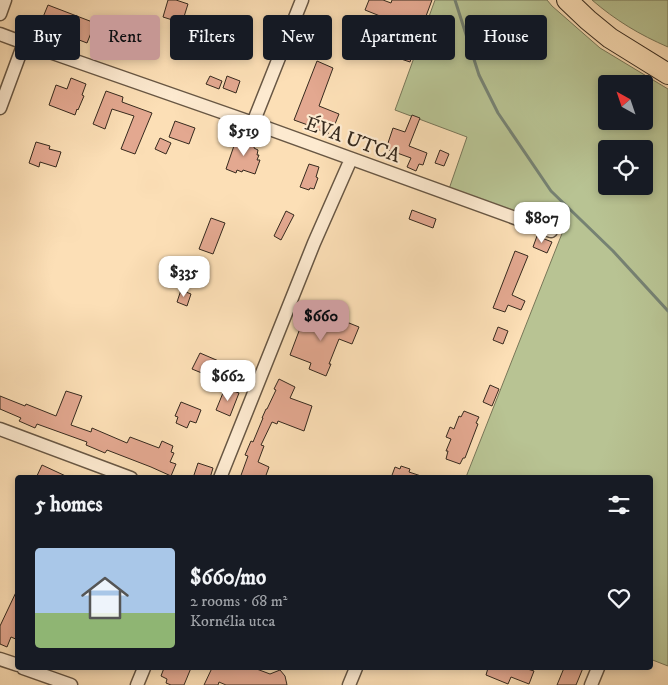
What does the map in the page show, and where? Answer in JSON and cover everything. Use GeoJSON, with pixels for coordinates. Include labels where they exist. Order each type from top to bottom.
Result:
{"type":"FeatureCollection","features":[{"type":"Feature","properties":{"kind":"main road"},"geometry":{"type":"LineString","coordinates":[[567,0],[610,38],[664,70]]}},
{"type":"Feature","properties":{"kind":"street"},"geometry":{"type":"LineString","coordinates":[[0,14],[5,0]]}},
{"type":"Feature","properties":{"kind":"street"},"geometry":{"type":"LineString","coordinates":[[253,123],[302,0]]}},
{"type":"Feature","properties":{"kind":"street","name":"ÉVA UTCA"},"geometry":{"type":"LineString","coordinates":[[0,34],[15,40]]}},
{"type":"Feature","properties":{"kind":"street"},"geometry":{"type":"LineString","coordinates":[[0,108],[18,60]]}},
{"type":"Feature","properties":{"kind":"street","name":"ÉVA UTCA"},"geometry":{"type":"LineString","coordinates":[[73,60],[551,231]]}},
{"type":"Feature","properties":{"kind":"street"},"geometry":{"type":"LineString","coordinates":[[221,475],[314,243],[351,159]]}},
{"type":"Feature","properties":{"kind":"street"},"geometry":{"type":"LineString","coordinates":[[0,429],[123,475]]}},
{"type":"Feature","properties":{"kind":"street"},"geometry":{"type":"LineString","coordinates":[[0,659],[15,664]]}},
{"type":"Feature","properties":{"kind":"street"},"geometry":{"type":"LineString","coordinates":[[29,670],[71,685]]}},
{"type":"Feature","properties":{"kind":"street"},"geometry":{"type":"LineString","coordinates":[[137,685],[143,670]]}},
{"type":"Feature","properties":{"kind":"street"},"geometry":{"type":"LineString","coordinates":[[349,685],[355,670]]}},
{"type":"Feature","properties":{"kind":"street"},"geometry":{"type":"LineString","coordinates":[[591,685],[597,670]]}},
{"type":"Feature","properties":{"kind":"green space"},"geometry":{"type":"Polygon","coordinates":[[[435,0],[547,0],[600,48],[645,75],[598,75],[598,130],[653,130],[653,80],[668,89],[668,666],[653,660],[653,475],[467,475],[563,231],[449,189],[467,137],[395,110],[413,60],[455,60],[455,15],[430,15],[435,0]]]}},
{"type":"Feature","properties":{"kind":"green space"},"geometry":{"type":"Polygon","coordinates":[[[592,0],[668,0],[668,47],[628,26],[592,0]]]}},
{"type":"Feature","properties":{"kind":"building"},"geometry":{"type":"Polygon","coordinates":[[[168,0],[176,0],[188,4],[185,15],[170,15],[170,19],[163,17],[168,0]]]}},
{"type":"Feature","properties":{"kind":"building"},"geometry":{"type":"Polygon","coordinates":[[[369,0],[383,0],[391,3],[392,0],[432,0],[426,15],[378,15],[365,10],[369,0]]]}},
{"type":"Feature","properties":{"kind":"building"},"geometry":{"type":"Polygon","coordinates":[[[48,5],[74,15],[44,15],[48,5]]]}},
{"type":"Feature","properties":{"kind":"building"},"geometry":{"type":"Polygon","coordinates":[[[80,17],[90,21],[90,36],[87,43],[80,40],[80,17]]]}},
{"type":"Feature","properties":{"kind":"building"},"geometry":{"type":"Polygon","coordinates":[[[317,61],[333,68],[319,106],[339,114],[335,124],[332,122],[328,134],[294,120],[317,61]]]}},
{"type":"Feature","properties":{"kind":"building"},"geometry":{"type":"Polygon","coordinates":[[[210,76],[222,81],[219,89],[206,84],[210,76]]]}},
{"type":"Feature","properties":{"kind":"building"},"geometry":{"type":"Polygon","coordinates":[[[227,76],[240,81],[236,93],[223,88],[227,76]]]}},
{"type":"Feature","properties":{"kind":"building"},"geometry":{"type":"Polygon","coordinates":[[[71,78],[86,84],[82,95],[84,96],[75,115],[49,105],[56,85],[67,89],[71,78]]]}},
{"type":"Feature","properties":{"kind":"building"},"geometry":{"type":"Polygon","coordinates":[[[106,91],[123,97],[122,102],[152,113],[135,154],[121,149],[134,116],[112,109],[105,129],[93,124],[106,91]]]}},
{"type":"Feature","properties":{"kind":"building"},"geometry":{"type":"Polygon","coordinates":[[[412,115],[420,118],[409,146],[427,153],[423,165],[419,164],[416,171],[407,167],[411,158],[386,149],[393,128],[405,132],[412,115]]]}},
{"type":"Feature","properties":{"kind":"building"},"geometry":{"type":"Polygon","coordinates":[[[175,121],[195,128],[189,144],[169,137],[175,121]]]}},
{"type":"Feature","properties":{"kind":"building"},"geometry":{"type":"Polygon","coordinates":[[[237,137],[255,143],[254,148],[258,150],[257,155],[259,155],[257,160],[260,160],[255,174],[243,170],[242,172],[237,170],[236,173],[226,169],[237,137]]]}},
{"type":"Feature","properties":{"kind":"building"},"geometry":{"type":"Polygon","coordinates":[[[160,138],[171,143],[166,154],[155,149],[160,138]]]}},
{"type":"Feature","properties":{"kind":"building"},"geometry":{"type":"Polygon","coordinates":[[[36,142],[50,146],[49,149],[61,152],[56,167],[40,162],[39,167],[29,163],[36,142]]]}},
{"type":"Feature","properties":{"kind":"building"},"geometry":{"type":"Polygon","coordinates":[[[440,150],[449,154],[444,166],[435,163],[440,150]]]}},
{"type":"Feature","properties":{"kind":"building"},"geometry":{"type":"Polygon","coordinates":[[[309,164],[319,167],[314,189],[310,188],[309,190],[300,187],[309,164]]]}},
{"type":"Feature","properties":{"kind":"building"},"geometry":{"type":"Polygon","coordinates":[[[412,210],[436,219],[433,228],[409,219],[412,210]]]}},
{"type":"Feature","properties":{"kind":"building"},"geometry":{"type":"Polygon","coordinates":[[[286,211],[294,215],[281,240],[274,236],[286,211]]]}},
{"type":"Feature","properties":{"kind":"building"},"geometry":{"type":"Polygon","coordinates":[[[211,218],[225,223],[213,254],[199,249],[211,218]]]}},
{"type":"Feature","properties":{"kind":"building"},"geometry":{"type":"Polygon","coordinates":[[[537,236],[552,242],[547,253],[533,247],[537,236]]]}},
{"type":"Feature","properties":{"kind":"building"},"geometry":{"type":"Polygon","coordinates":[[[515,251],[528,256],[512,295],[525,301],[521,310],[508,305],[505,312],[493,308],[515,251]]]}},
{"type":"Feature","properties":{"kind":"building"},"geometry":{"type":"Polygon","coordinates":[[[181,290],[191,294],[187,306],[177,302],[181,290]]]}},
{"type":"Feature","properties":{"kind":"building"},"geometry":{"type":"Polygon","coordinates":[[[305,315],[331,325],[334,317],[359,327],[352,344],[339,339],[326,376],[309,369],[311,363],[290,355],[305,315]]]}},
{"type":"Feature","properties":{"kind":"building"},"geometry":{"type":"Polygon","coordinates":[[[498,327],[508,331],[503,344],[493,340],[498,327]]]}},
{"type":"Feature","properties":{"kind":"building"},"geometry":{"type":"Polygon","coordinates":[[[200,353],[221,362],[214,378],[192,369],[200,353]]]}},
{"type":"Feature","properties":{"kind":"building"},"geometry":{"type":"Polygon","coordinates":[[[279,379],[295,387],[290,398],[312,406],[304,431],[278,421],[277,424],[272,422],[261,445],[264,446],[258,462],[269,467],[266,475],[241,475],[248,456],[245,455],[251,441],[253,442],[276,390],[274,389],[279,379]]]}},
{"type":"Feature","properties":{"kind":"building"},"geometry":{"type":"Polygon","coordinates":[[[490,385],[499,389],[492,406],[483,402],[490,385]]]}},
{"type":"Feature","properties":{"kind":"building"},"geometry":{"type":"Polygon","coordinates":[[[225,388],[239,393],[230,416],[216,410],[225,388]]]}},
{"type":"Feature","properties":{"kind":"building"},"geometry":{"type":"Polygon","coordinates":[[[66,391],[82,396],[71,425],[91,432],[92,428],[127,443],[130,437],[159,448],[162,441],[173,446],[171,452],[174,453],[170,462],[176,464],[171,475],[107,450],[105,453],[86,445],[87,442],[37,424],[35,428],[19,421],[21,418],[0,409],[0,396],[56,416],[66,391]]]}},
{"type":"Feature","properties":{"kind":"building"},"geometry":{"type":"Polygon","coordinates":[[[181,402],[201,410],[196,423],[190,421],[187,428],[176,423],[178,417],[175,416],[181,402]]]}},
{"type":"Feature","properties":{"kind":"building"},"geometry":{"type":"Polygon","coordinates":[[[464,411],[479,417],[465,458],[463,458],[460,464],[446,459],[448,451],[446,451],[451,439],[446,437],[450,427],[454,429],[459,416],[461,417],[464,411]]]}},
{"type":"Feature","properties":{"kind":"building"},"geometry":{"type":"Polygon","coordinates":[[[198,463],[213,468],[211,475],[194,475],[198,463]]]}},
{"type":"Feature","properties":{"kind":"building"},"geometry":{"type":"Polygon","coordinates":[[[42,465],[64,475],[37,475],[42,465]]]}},
{"type":"Feature","properties":{"kind":"building"},"geometry":{"type":"Polygon","coordinates":[[[401,466],[410,469],[409,472],[418,475],[392,475],[395,467],[400,469],[401,466]]]}},
{"type":"Feature","properties":{"kind":"building"},"geometry":{"type":"Polygon","coordinates":[[[15,594],[15,639],[11,637],[7,647],[0,644],[0,626],[15,594]]]}},
{"type":"Feature","properties":{"kind":"building"},"geometry":{"type":"Polygon","coordinates":[[[163,670],[190,670],[184,685],[171,685],[166,683],[167,679],[161,676],[163,670]]]}},
{"type":"Feature","properties":{"kind":"building"},"geometry":{"type":"Polygon","coordinates":[[[211,670],[259,670],[270,674],[280,670],[285,676],[287,685],[226,685],[219,682],[218,685],[204,685],[211,670]]]}},
{"type":"Feature","properties":{"kind":"building"},"geometry":{"type":"Polygon","coordinates":[[[487,670],[534,671],[529,684],[511,677],[508,684],[486,675],[487,670]]]}},
{"type":"Feature","properties":{"kind":"building"},"geometry":{"type":"Polygon","coordinates":[[[563,670],[582,670],[576,685],[557,685],[563,670]]]}},
{"type":"Feature","properties":{"kind":"waterway"},"geometry":{"type":"LineString","coordinates":[[455,0],[479,75],[498,113],[551,191],[613,251],[668,311]]}}]}
